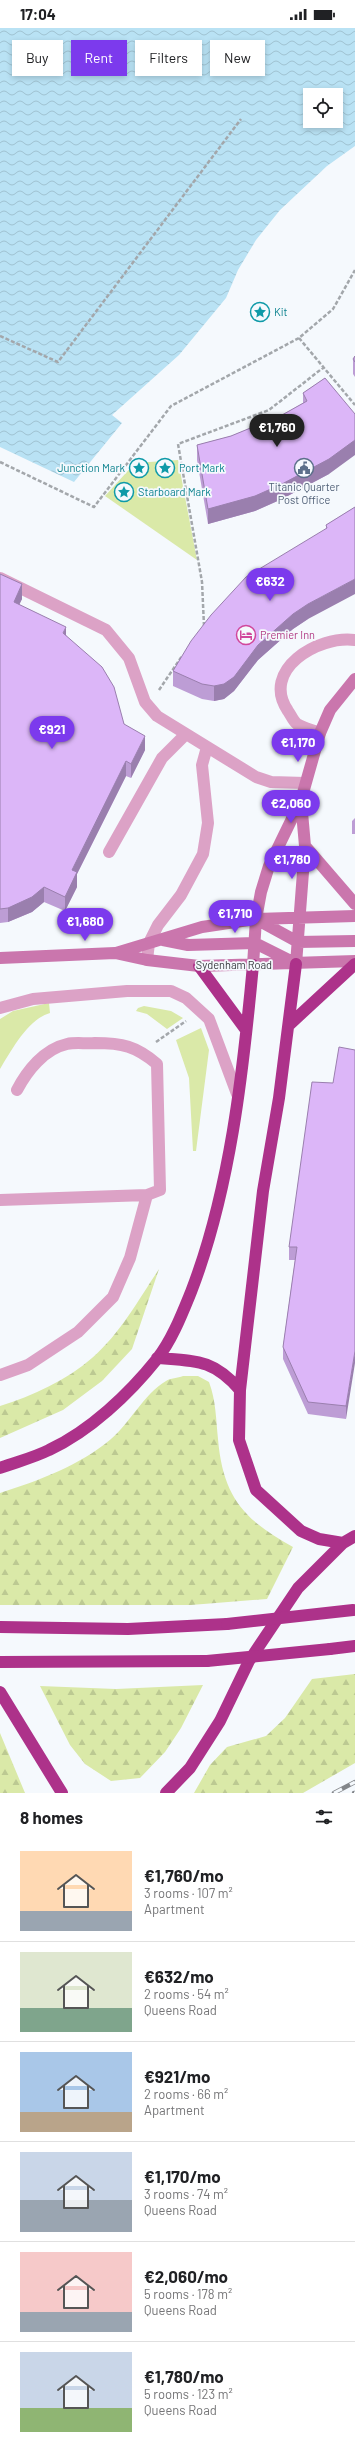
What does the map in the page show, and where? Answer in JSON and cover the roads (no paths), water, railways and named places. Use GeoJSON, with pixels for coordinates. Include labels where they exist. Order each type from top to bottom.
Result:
{"type":"FeatureCollection","features":[{"type":"Feature","properties":{"kind":"highway"},"geometry":{"type":"LineString","coordinates":[[289,1024],[355,962]]}},
{"type":"Feature","properties":{"kind":"highway"},"geometry":{"type":"LineString","coordinates":[[296,964],[289,1024],[263,1192],[240,1390],[239,1440],[256,1490],[301,1531],[319,1539],[342,1543]]}},
{"type":"Feature","properties":{"kind":"highway"},"geometry":{"type":"LineString","coordinates":[[0,1468],[48,1450],[79,1433],[121,1398],[158,1358],[181,1318],[207,1251],[216,1218],[237,1094],[254,965]]}},
{"type":"Feature","properties":{"kind":"highway"},"geometry":{"type":"LineString","coordinates":[[199,966],[246,1030]]}},
{"type":"Feature","properties":{"kind":"highway"},"geometry":{"type":"LineString","coordinates":[[158,1358],[199,1361],[225,1373],[240,1390]]}},
{"type":"Feature","properties":{"kind":"highway"},"geometry":{"type":"LineString","coordinates":[[166,1793],[190,1768],[220,1721],[249,1661],[298,1588],[342,1543],[355,1536]]}},
{"type":"Feature","properties":{"kind":"highway"},"geometry":{"type":"LineString","coordinates":[[2,1627],[128,1629],[227,1624],[354,1610]]}},
{"type":"Feature","properties":{"kind":"highway"},"geometry":{"type":"LineString","coordinates":[[0,1662],[207,1661],[355,1646]]}},
{"type":"Feature","properties":{"kind":"highway"},"geometry":{"type":"LineString","coordinates":[[0,1692],[62,1793]]}},
{"type":"Feature","properties":{"kind":"street"},"geometry":{"type":"LineString","coordinates":[[254,965],[256,919],[261,892],[269,866],[301,800],[320,733],[330,710],[355,679]]}},
{"type":"Feature","properties":{"kind":"street"},"geometry":{"type":"LineString","coordinates":[[161,939],[188,945],[255,943],[296,964],[305,846],[301,800]]}},
{"type":"Feature","properties":{"kind":"street"},"geometry":{"type":"LineString","coordinates":[[305,846],[355,904]]}},
{"type":"Feature","properties":{"kind":"street","name":"Sydenham Road"},"geometry":{"type":"LineString","coordinates":[[0,958],[115,953],[202,927],[256,919],[355,916]]}},
{"type":"Feature","properties":{"kind":"street"},"geometry":{"type":"LineString","coordinates":[[256,919],[298,942],[355,941]]}},
{"type":"Feature","properties":{"kind":"street","name":"Sydenham Road"},"geometry":{"type":"LineString","coordinates":[[115,953],[147,960],[199,966],[355,962]]}},
{"type":"Feature","properties":{"kind":"lane"},"geometry":{"type":"LineString","coordinates":[[0,578],[106,630],[129,658],[149,706],[157,716],[256,777],[271,782],[305,783]]}},
{"type":"Feature","properties":{"kind":"lane"},"geometry":{"type":"LineString","coordinates":[[320,733],[297,724],[283,704],[279,690],[284,674],[304,653],[325,642],[347,639],[355,640]]}},
{"type":"Feature","properties":{"kind":"lane"},"geometry":{"type":"LineString","coordinates":[[109,852],[162,758],[186,734]]}},
{"type":"Feature","properties":{"kind":"lane"},"geometry":{"type":"LineString","coordinates":[[147,960],[149,943],[167,912],[182,895],[203,854],[208,823],[202,765],[207,748]]}},
{"type":"Feature","properties":{"kind":"lane"},"geometry":{"type":"LineString","coordinates":[[0,1008],[33,999],[127,992],[171,991],[186,998],[209,1019],[237,1094]]}},
{"type":"Feature","properties":{"kind":"lane"},"geometry":{"type":"LineString","coordinates":[[0,1200],[146,1195],[160,1190],[157,1064],[142,1051],[118,1043],[67,1044],[48,1054],[28,1070],[17,1090]]}},
{"type":"Feature","properties":{"kind":"lane"},"geometry":{"type":"LineString","coordinates":[[0,1376],[28,1365],[78,1332],[113,1298],[130,1258],[146,1195]]}},
{"type":"Feature","properties":{"kind":"water"},"geometry":{"type":"Polygon","coordinates":[[[0,28],[355,28],[355,146],[327,166],[280,210],[256,240],[238,270],[226,298],[179,355],[112,415],[122,423],[74,482],[0,447],[0,28]]]}},
{"type":"Feature","properties":{"kind":"railway"},"geometry":{"type":"LineString","coordinates":[[334,1793],[355,1782]]}},
{"type":"Feature","properties":{"kind":"place","name":"Kit"},"geometry":{"type":"Point","coordinates":[260,312]}},
{"type":"Feature","properties":{"kind":"place","name":"Junction Mark"},"geometry":{"type":"Point","coordinates":[139,468]}},
{"type":"Feature","properties":{"kind":"place","name":"Port Mark"},"geometry":{"type":"Point","coordinates":[165,468]}},
{"type":"Feature","properties":{"kind":"place","name":"Titanic Quarter Post Office"},"geometry":{"type":"Point","coordinates":[304,468]}},
{"type":"Feature","properties":{"kind":"place","name":"Starboard Mark"},"geometry":{"type":"Point","coordinates":[124,492]}},
{"type":"Feature","properties":{"kind":"place","name":"Premier Inn"},"geometry":{"type":"Point","coordinates":[246,635]}}]}
